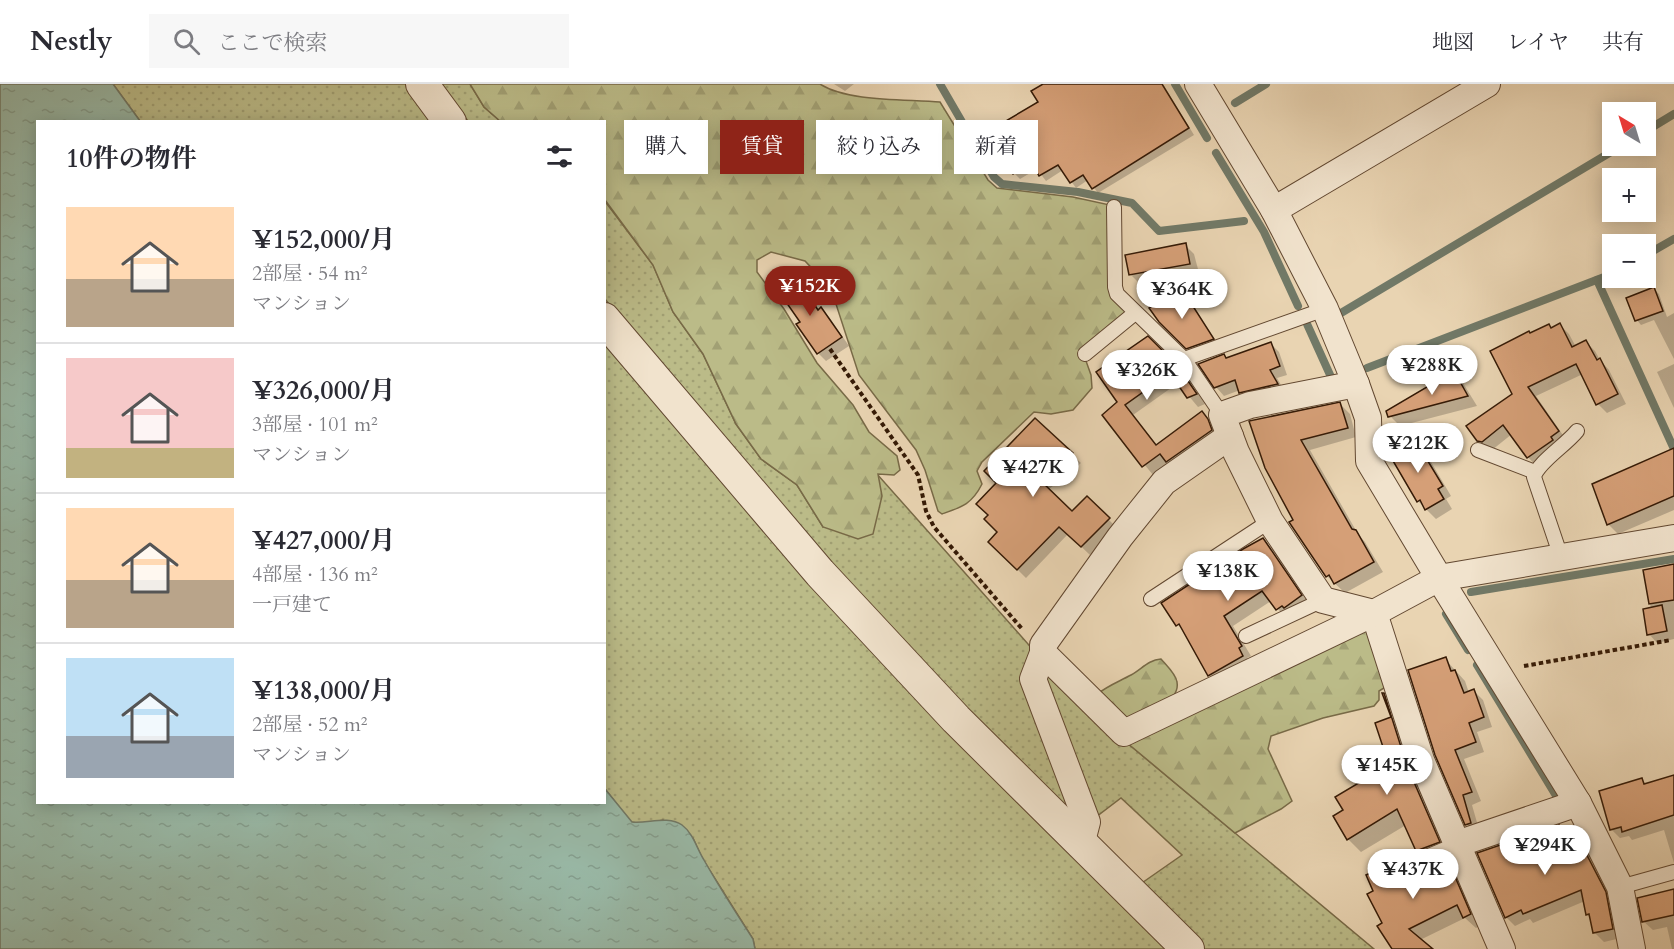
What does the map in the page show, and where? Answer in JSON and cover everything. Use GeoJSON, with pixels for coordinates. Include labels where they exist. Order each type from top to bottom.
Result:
{"type":"FeatureCollection","features":[{"type":"Feature","properties":{"kind":"street"},"geometry":{"type":"LineString","coordinates":[[422,84],[449,120]]}},
{"type":"Feature","properties":{"kind":"street"},"geometry":{"type":"LineString","coordinates":[[1198,84],[1274,210],[1325,309],[1368,418],[1369,461],[1578,803],[1620,887],[1632,949]]}},
{"type":"Feature","properties":{"kind":"street"},"geometry":{"type":"LineString","coordinates":[[1274,210],[1487,84]]}},
{"type":"Feature","properties":{"kind":"street"},"geometry":{"type":"LineString","coordinates":[[606,321],[820,573],[956,719],[1188,949]]}},
{"type":"Feature","properties":{"kind":"street"},"geometry":{"type":"LineString","coordinates":[[1081,845],[1087,822],[1034,679],[1043,653],[1043,645],[1120,537],[1164,482],[1226,425],[1250,405],[1356,384]]}},
{"type":"Feature","properties":{"kind":"street"},"geometry":{"type":"LineString","coordinates":[[1226,425],[1236,452],[1270,521],[1323,600],[1374,613]]}},
{"type":"Feature","properties":{"kind":"street"},"geometry":{"type":"LineString","coordinates":[[1043,653],[1124,733],[1374,613],[1439,578],[1674,538]]}},
{"type":"Feature","properties":{"kind":"street"},"geometry":{"type":"LineString","coordinates":[[1374,613],[1421,760],[1502,949]]}},
{"type":"Feature","properties":{"kind":"street"},"geometry":{"type":"LineString","coordinates":[[1456,844],[1578,803]]}},
{"type":"Feature","properties":{"kind":"lane"},"geometry":{"type":"LineString","coordinates":[[1114,207],[1117,294],[1184,358],[1226,425]]}},
{"type":"Feature","properties":{"kind":"lane"},"geometry":{"type":"LineString","coordinates":[[1184,358],[1325,309]]}},
{"type":"Feature","properties":{"kind":"lane"},"geometry":{"type":"LineString","coordinates":[[1085,354],[1135,313]]}},
{"type":"Feature","properties":{"kind":"lane"},"geometry":{"type":"LineString","coordinates":[[1561,557],[1534,477],[1536,470],[1569,442],[1577,431]]}},
{"type":"Feature","properties":{"kind":"lane"},"geometry":{"type":"LineString","coordinates":[[1478,450],[1535,472]]}},
{"type":"Feature","properties":{"kind":"lane"},"geometry":{"type":"LineString","coordinates":[[1151,599],[1270,521]]}},
{"type":"Feature","properties":{"kind":"lane"},"geometry":{"type":"LineString","coordinates":[[1246,636],[1323,600]]}},
{"type":"Feature","properties":{"kind":"lane"},"geometry":{"type":"LineString","coordinates":[[1412,862],[1456,844]]}},
{"type":"Feature","properties":{"kind":"lane"},"geometry":{"type":"LineString","coordinates":[[1620,887],[1674,872]]}},
{"type":"Feature","properties":{"kind":"path"},"geometry":{"type":"LineString","coordinates":[[830,349],[918,475],[926,511],[934,527],[1043,653]]}},
{"type":"Feature","properties":{"kind":"path"},"geometry":{"type":"LineString","coordinates":[[1496,670],[1671,640]]}},
{"type":"Feature","properties":{"kind":"green space"},"geometry":{"type":"Polygon","coordinates":[[[113,84],[412,84],[439,120],[139,120],[113,84]]]}},
{"type":"Feature","properties":{"kind":"green space"},"geometry":{"type":"Polygon","coordinates":[[[439,84],[470,84],[484,107],[499,120],[467,120],[439,84]]]}},
{"type":"Feature","properties":{"kind":"green space"},"geometry":{"type":"Polygon","coordinates":[[[470,84],[820,84],[832,90],[861,97],[940,102],[954,125],[954,174],[984,174],[997,188],[1073,197],[1110,205],[1111,289],[1130,313],[1086,361],[1091,375],[1092,388],[1073,410],[1051,414],[1034,412],[982,462],[977,471],[982,484],[974,496],[961,507],[942,514],[938,511],[916,450],[859,375],[836,304],[821,278],[805,261],[771,252],[757,260],[757,272],[784,309],[817,363],[853,405],[869,432],[897,456],[900,470],[894,475],[878,474],[882,496],[873,534],[858,539],[823,527],[797,485],[761,459],[736,424],[703,354],[673,312],[653,265],[606,201],[606,120],[499,120],[484,107],[470,84]]]}},
{"type":"Feature","properties":{"kind":"green space"},"geometry":{"type":"Polygon","coordinates":[[[606,203],[653,265],[673,312],[703,354],[736,424],[761,459],[797,485],[823,527],[877,474],[1036,653],[1082,822],[931,677],[692,409],[606,300],[606,203]]]}},
{"type":"Feature","properties":{"kind":"green space"},"geometry":{"type":"Polygon","coordinates":[[[606,334],[1170,949],[755,949],[753,939],[702,858],[693,838],[663,820],[643,824],[631,822],[606,790],[606,334]]]}},
{"type":"Feature","properties":{"kind":"green space"},"geometry":{"type":"Polygon","coordinates":[[[1368,623],[1389,685],[1379,691],[1379,700],[1374,706],[1323,718],[1271,736],[1268,749],[1292,801],[1235,833],[1126,742],[1368,623]]]}},
{"type":"Feature","properties":{"kind":"green space"},"geometry":{"type":"Polygon","coordinates":[[[1161,659],[1176,679],[1177,690],[1167,703],[1125,725],[1096,695],[1149,663],[1161,659]]]}},
{"type":"Feature","properties":{"kind":"green space"},"geometry":{"type":"Polygon","coordinates":[[[1051,671],[1126,742],[1374,949],[1204,949],[1139,885],[1182,855],[1121,798],[1092,820],[1043,673],[1051,671]]]}},
{"type":"Feature","properties":{"kind":"water"},"geometry":{"type":"Polygon","coordinates":[[[0,84],[113,84],[139,120],[36,120],[36,804],[606,804],[606,790],[632,822],[664,820],[676,822],[686,828],[753,939],[755,949],[0,949],[0,84]]]}},
{"type":"Feature","properties":{"kind":"building"},"geometry":{"type":"Polygon","coordinates":[[[1043,84],[1162,84],[1189,128],[1092,189],[1083,175],[1070,183],[1058,165],[1039,176],[1038,120],[1007,120],[1038,102],[1031,91],[1043,84]]]}},
{"type":"Feature","properties":{"kind":"building"},"geometry":{"type":"Polygon","coordinates":[[[1186,243],[1190,264],[1129,275],[1125,255],[1186,243]]]}},
{"type":"Feature","properties":{"kind":"building"},"geometry":{"type":"Polygon","coordinates":[[[796,278],[818,310],[821,307],[842,337],[817,354],[796,324],[800,322],[777,289],[796,278]]]}},
{"type":"Feature","properties":{"kind":"building"},"geometry":{"type":"Polygon","coordinates":[[[1654,288],[1663,311],[1635,321],[1626,298],[1654,288]]]}},
{"type":"Feature","properties":{"kind":"building"},"geometry":{"type":"Polygon","coordinates":[[[1182,289],[1214,339],[1186,349],[1159,322],[1149,308],[1182,289]]]}},
{"type":"Feature","properties":{"kind":"building"},"geometry":{"type":"Polygon","coordinates":[[[1560,323],[1572,347],[1586,340],[1597,360],[1600,358],[1618,394],[1596,405],[1576,364],[1528,387],[1559,431],[1551,437],[1553,440],[1527,458],[1503,425],[1482,442],[1477,441],[1466,426],[1512,394],[1490,351],[1529,331],[1530,333],[1549,324],[1551,328],[1560,323]]]}},
{"type":"Feature","properties":{"kind":"building"},"geometry":{"type":"Polygon","coordinates":[[[1148,336],[1177,365],[1197,394],[1187,398],[1170,373],[1125,405],[1156,445],[1202,411],[1212,430],[1166,462],[1160,454],[1142,467],[1102,415],[1117,402],[1096,372],[1148,336]]]}},
{"type":"Feature","properties":{"kind":"building"},"geometry":{"type":"Polygon","coordinates":[[[1271,342],[1280,366],[1270,370],[1278,384],[1239,393],[1235,380],[1214,388],[1198,364],[1224,354],[1226,358],[1271,342]]]}},
{"type":"Feature","properties":{"kind":"building"},"geometry":{"type":"Polygon","coordinates":[[[1454,371],[1468,396],[1388,417],[1386,411],[1454,371]]]}},
{"type":"Feature","properties":{"kind":"building"},"geometry":{"type":"Polygon","coordinates":[[[1340,402],[1348,428],[1301,440],[1352,529],[1356,530],[1374,562],[1334,584],[1329,575],[1326,577],[1289,522],[1293,520],[1265,468],[1249,421],[1340,402]]]}},
{"type":"Feature","properties":{"kind":"building"},"geometry":{"type":"Polygon","coordinates":[[[1035,418],[1073,453],[1041,481],[1072,511],[1087,496],[1110,518],[1081,547],[1059,527],[1017,570],[988,542],[997,532],[984,519],[988,515],[976,504],[996,483],[984,471],[1035,418]]]}},
{"type":"Feature","properties":{"kind":"building"},"geometry":{"type":"Polygon","coordinates":[[[1414,438],[1443,486],[1438,489],[1444,499],[1425,510],[1420,500],[1417,502],[1389,454],[1414,438]]]}},
{"type":"Feature","properties":{"kind":"building"},"geometry":{"type":"Polygon","coordinates":[[[1674,448],[1674,496],[1607,525],[1592,484],[1674,448]]]}},
{"type":"Feature","properties":{"kind":"building"},"geometry":{"type":"Polygon","coordinates":[[[1263,538],[1302,595],[1284,608],[1282,606],[1276,610],[1262,591],[1224,616],[1242,646],[1239,648],[1243,656],[1208,676],[1179,624],[1176,626],[1161,603],[1263,538]]]}},
{"type":"Feature","properties":{"kind":"building"},"geometry":{"type":"Polygon","coordinates":[[[1674,564],[1674,600],[1649,604],[1643,570],[1674,564]]]}},
{"type":"Feature","properties":{"kind":"building"},"geometry":{"type":"Polygon","coordinates":[[[1662,605],[1667,631],[1647,635],[1643,609],[1662,605]]]}},
{"type":"Feature","properties":{"kind":"building"},"geometry":{"type":"Polygon","coordinates":[[[1446,657],[1451,671],[1455,670],[1464,693],[1474,689],[1484,717],[1469,723],[1476,742],[1455,750],[1472,792],[1463,795],[1471,823],[1465,825],[1435,755],[1408,670],[1446,657]]]}},
{"type":"Feature","properties":{"kind":"building"},"geometry":{"type":"Polygon","coordinates":[[[1382,693],[1384,693],[1407,766],[1440,842],[1416,851],[1397,809],[1347,840],[1333,816],[1343,810],[1335,797],[1389,765],[1375,723],[1391,717],[1382,693]]]}},
{"type":"Feature","properties":{"kind":"building"},"geometry":{"type":"Polygon","coordinates":[[[1674,775],[1674,815],[1622,832],[1621,827],[1610,830],[1599,791],[1642,778],[1644,784],[1674,775]]]}},
{"type":"Feature","properties":{"kind":"building"},"geometry":{"type":"Polygon","coordinates":[[[1559,825],[1567,851],[1572,849],[1570,841],[1578,838],[1606,892],[1613,929],[1593,933],[1589,914],[1586,915],[1581,890],[1523,914],[1521,910],[1505,918],[1477,853],[1559,825]]]}},
{"type":"Feature","properties":{"kind":"building"},"geometry":{"type":"Polygon","coordinates":[[[1447,858],[1471,914],[1463,918],[1457,905],[1409,929],[1433,949],[1392,949],[1377,926],[1382,923],[1367,894],[1373,891],[1366,875],[1404,859],[1404,867],[1411,872],[1447,858]]]}},
{"type":"Feature","properties":{"kind":"building"},"geometry":{"type":"Polygon","coordinates":[[[1674,889],[1674,915],[1642,922],[1637,898],[1674,889]]]}},
{"type":"Feature","properties":{"kind":"waterway"},"geometry":{"type":"LineString","coordinates":[[940,84],[994,177],[1002,184],[1078,192],[1132,203],[1159,231],[1244,221]]}},
{"type":"Feature","properties":{"kind":"waterway"},"geometry":{"type":"LineString","coordinates":[[1175,84],[1207,138]]}},
{"type":"Feature","properties":{"kind":"waterway"},"geometry":{"type":"LineString","coordinates":[[1235,103],[1266,84]]}},
{"type":"Feature","properties":{"kind":"waterway"},"geometry":{"type":"LineString","coordinates":[[1656,125],[1674,114]]}},
{"type":"Feature","properties":{"kind":"waterway"},"geometry":{"type":"LineString","coordinates":[[1216,153],[1264,232],[1298,306]]}},
{"type":"Feature","properties":{"kind":"waterway"},"geometry":{"type":"LineString","coordinates":[[1341,313],[1604,156]]}},
{"type":"Feature","properties":{"kind":"waterway"},"geometry":{"type":"LineString","coordinates":[[1656,249],[1674,239]]}},
{"type":"Feature","properties":{"kind":"waterway"},"geometry":{"type":"LineString","coordinates":[[1367,368],[1602,278]]}},
{"type":"Feature","properties":{"kind":"waterway"},"geometry":{"type":"LineString","coordinates":[[1597,280],[1674,449]]}},
{"type":"Feature","properties":{"kind":"waterway"},"geometry":{"type":"LineString","coordinates":[[1307,324],[1331,377]]}},
{"type":"Feature","properties":{"kind":"waterway"},"geometry":{"type":"LineString","coordinates":[[1471,592],[1674,559]]}},
{"type":"Feature","properties":{"kind":"waterway"},"geometry":{"type":"LineString","coordinates":[[1446,614],[1468,650]]}},
{"type":"Feature","properties":{"kind":"waterway"},"geometry":{"type":"LineString","coordinates":[[1477,665],[1558,799]]}}]}
